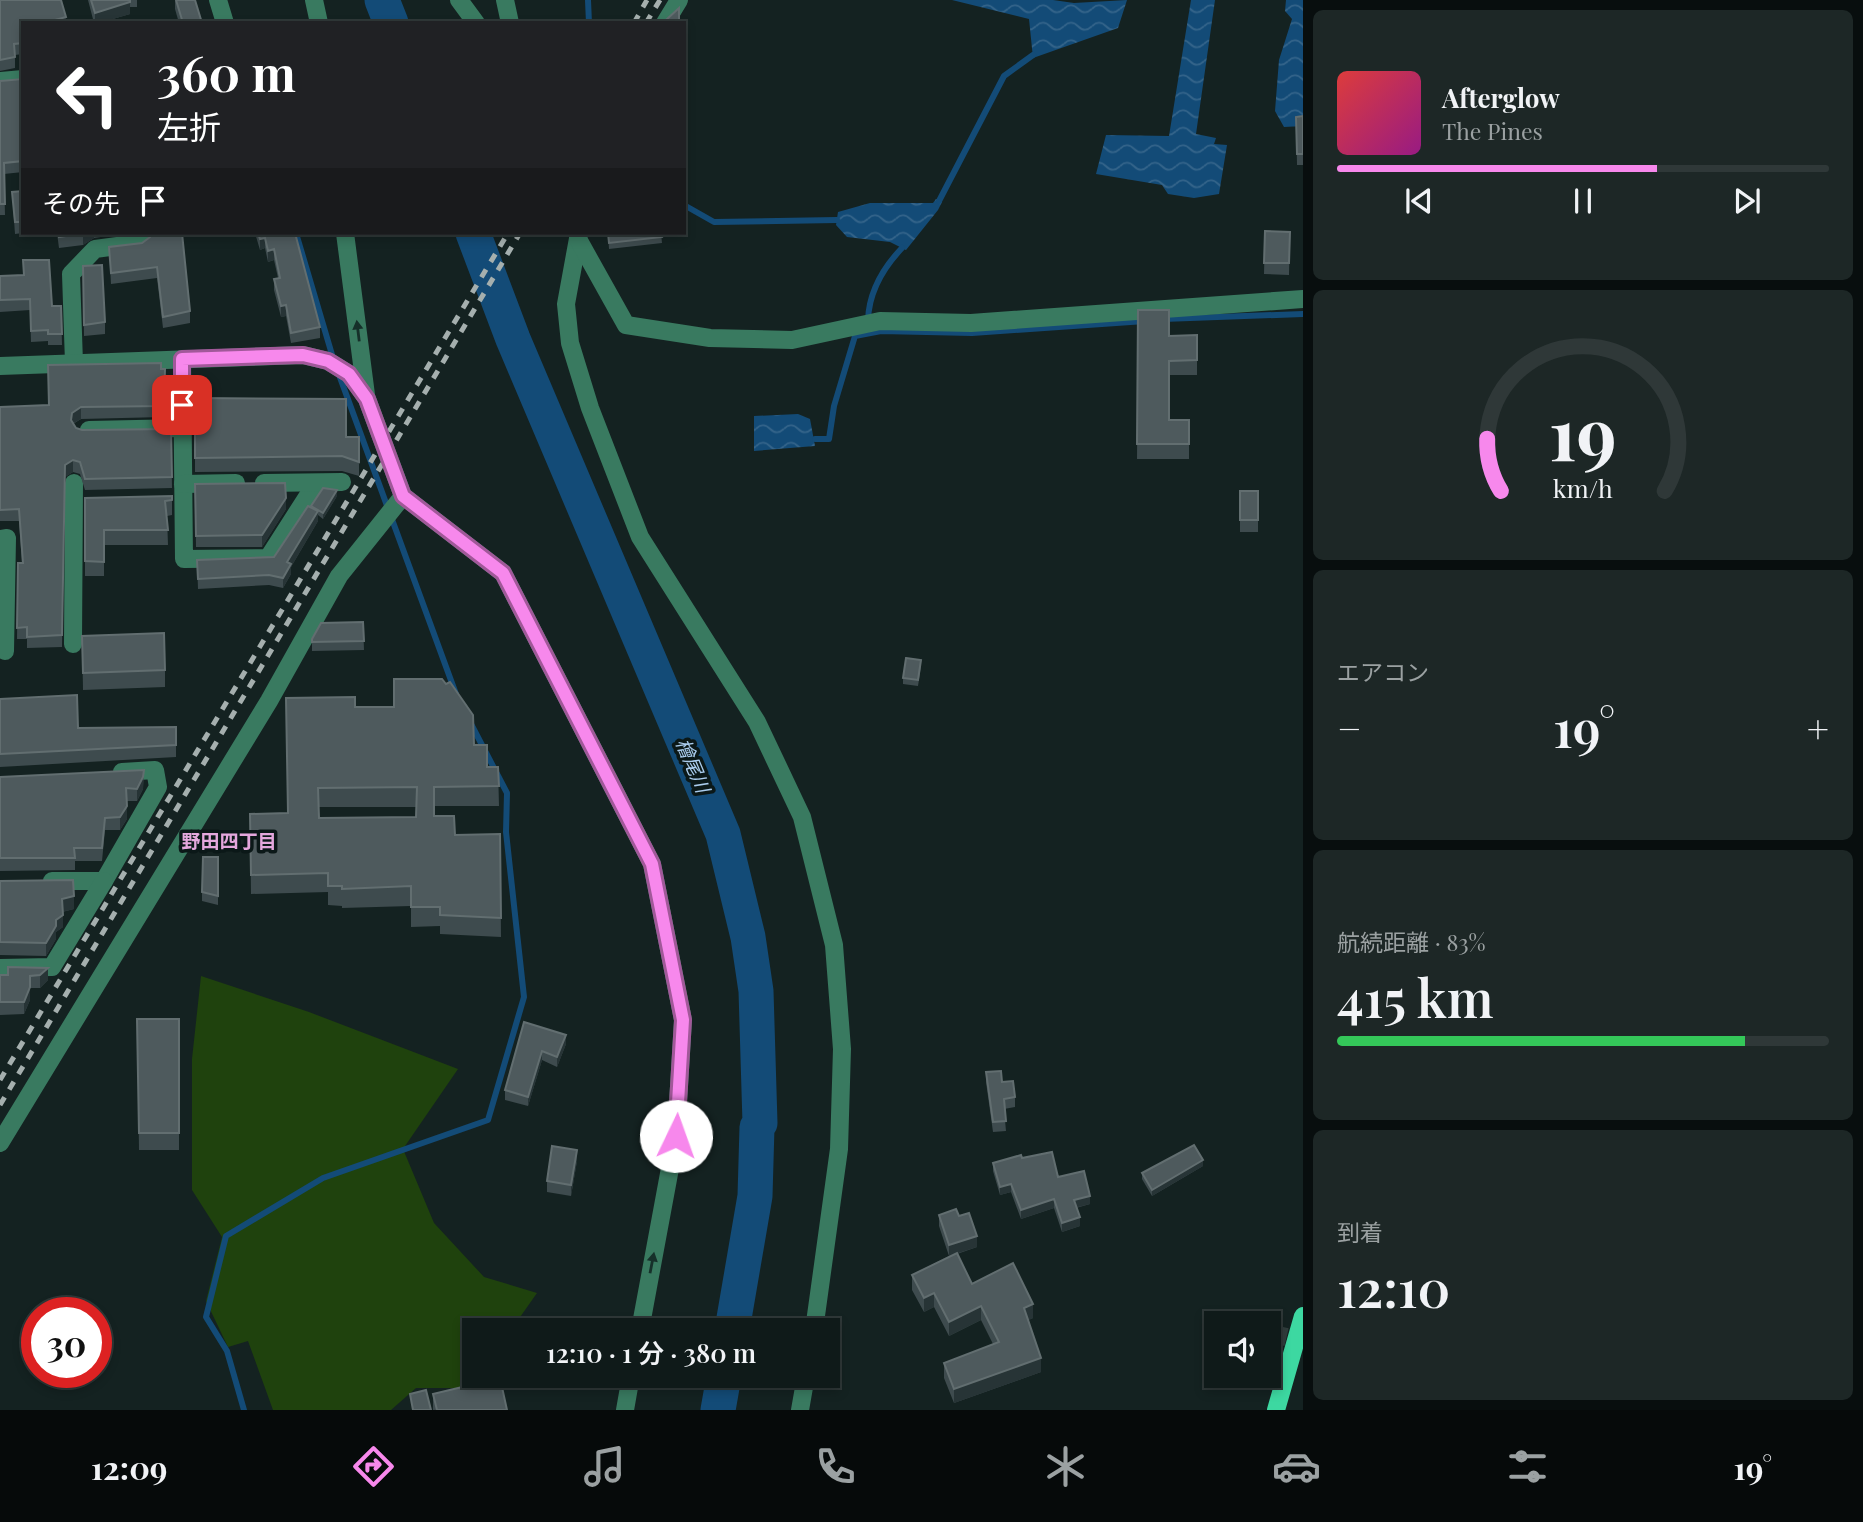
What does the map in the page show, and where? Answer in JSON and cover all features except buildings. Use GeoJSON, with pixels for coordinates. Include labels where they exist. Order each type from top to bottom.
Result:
{"type":"FeatureCollection","features":[{"type":"Feature","properties":{"kind":"main road"},"geometry":{"type":"LineString","coordinates":[[1276,1410],[1303,1316]]}},
{"type":"Feature","properties":{"kind":"street"},"geometry":{"type":"LineString","coordinates":[[218,0],[224,21]]}},
{"type":"Feature","properties":{"kind":"street"},"geometry":{"type":"LineString","coordinates":[[314,0],[319,21]]}},
{"type":"Feature","properties":{"kind":"street"},"geometry":{"type":"LineString","coordinates":[[459,0],[475,21]]}},
{"type":"Feature","properties":{"kind":"street"},"geometry":{"type":"LineString","coordinates":[[505,0],[510,21]]}},
{"type":"Feature","properties":{"kind":"street"},"geometry":{"type":"LineString","coordinates":[[666,21],[679,0]]}},
{"type":"Feature","properties":{"kind":"street"},"geometry":{"type":"LineString","coordinates":[[0,80],[21,79]]}},
{"type":"Feature","properties":{"kind":"street"},"geometry":{"type":"LineString","coordinates":[[74,363],[71,274],[95,249],[139,243],[139,235]]}},
{"type":"Feature","properties":{"kind":"street"},"geometry":{"type":"LineString","coordinates":[[345,235],[367,399],[403,496],[503,573],[652,864],[683,1020],[676,1136],[642,1318]]}},
{"type":"Feature","properties":{"kind":"street"},"geometry":{"type":"LineString","coordinates":[[579,236],[626,326],[710,338],[792,340],[880,321],[971,323],[1303,299]]}},
{"type":"Feature","properties":{"kind":"street"},"geometry":{"type":"LineString","coordinates":[[579,236],[566,304],[570,343],[590,408],[640,537],[757,722],[802,817],[834,945],[842,1049],[839,1149],[816,1318]]}},
{"type":"Feature","properties":{"kind":"street"},"geometry":{"type":"LineString","coordinates":[[0,366],[303,355],[328,361],[349,374],[367,399]]}},
{"type":"Feature","properties":{"kind":"street"},"geometry":{"type":"LineString","coordinates":[[182,359],[183,428],[179,494],[184,559],[268,558],[316,482]]}},
{"type":"Feature","properties":{"kind":"street"},"geometry":{"type":"LineString","coordinates":[[82,430],[183,428]]}},
{"type":"Feature","properties":{"kind":"street"},"geometry":{"type":"LineString","coordinates":[[179,494],[342,482]]}},
{"type":"Feature","properties":{"kind":"street"},"geometry":{"type":"LineString","coordinates":[[73,644],[80,502],[74,483]]}},
{"type":"Feature","properties":{"kind":"street"},"geometry":{"type":"LineString","coordinates":[[0,1143],[269,701],[339,576],[403,496]]}},
{"type":"Feature","properties":{"kind":"street"},"geometry":{"type":"LineString","coordinates":[[0,539],[7,538],[3,622],[5,651]]}},
{"type":"Feature","properties":{"kind":"street"},"geometry":{"type":"LineString","coordinates":[[55,606],[73,606]]}},
{"type":"Feature","properties":{"kind":"street"},"geometry":{"type":"LineString","coordinates":[[0,968],[52,967],[158,787],[155,770],[104,773]]}},
{"type":"Feature","properties":{"kind":"street"},"geometry":{"type":"LineString","coordinates":[[39,882],[104,880]]}},
{"type":"Feature","properties":{"kind":"street"},"geometry":{"type":"LineString","coordinates":[[625,1410],[629,1388]]}},
{"type":"Feature","properties":{"kind":"street"},"geometry":{"type":"LineString","coordinates":[[800,1410],[804,1388]]}},
{"type":"Feature","properties":{"kind":"green space"},"geometry":{"type":"Polygon","coordinates":[[[201,976],[309,1012],[458,1069],[403,1149],[434,1223],[484,1277],[537,1293],[519,1318],[462,1318],[462,1388],[416,1388],[391,1410],[273,1410],[248,1341],[228,1347],[206,1301],[222,1237],[192,1190],[192,1059],[201,976]]]}},
{"type":"Feature","properties":{"kind":"water"},"geometry":{"type":"Polygon","coordinates":[[[952,0],[1053,0],[1074,3],[1127,0],[1118,28],[1033,58],[1029,19],[952,0]]]}},
{"type":"Feature","properties":{"kind":"water"},"geometry":{"type":"Polygon","coordinates":[[[1191,0],[1215,0],[1196,134],[1216,138],[1214,144],[1227,145],[1219,194],[1194,198],[1168,194],[1162,185],[1096,174],[1106,135],[1169,136],[1191,0]]]}},
{"type":"Feature","properties":{"kind":"water"},"geometry":{"type":"Polygon","coordinates":[[[1286,0],[1303,0],[1303,126],[1284,127],[1275,111],[1279,60],[1292,19],[1285,11],[1286,0]]]}},
{"type":"Feature","properties":{"kind":"water"},"geometry":{"type":"Polygon","coordinates":[[[936,199],[942,202],[938,210],[906,250],[890,242],[847,237],[836,225],[838,212],[870,203],[933,203],[936,199]]]}},
{"type":"Feature","properties":{"kind":"water"},"geometry":{"type":"Polygon","coordinates":[[[798,414],[810,419],[815,446],[754,451],[754,416],[798,414]]]}},
{"type":"Feature","properties":{"kind":"waterway","name":"檜尾川"},"geometry":{"type":"LineString","coordinates":[[382,0],[390,21]]}},
{"type":"Feature","properties":{"kind":"waterway"},"geometry":{"type":"LineString","coordinates":[[588,0],[589,21]]}},
{"type":"Feature","properties":{"kind":"waterway"},"geometry":{"type":"LineString","coordinates":[[939,201],[1004,76],[1033,55]]}},
{"type":"Feature","properties":{"kind":"waterway"},"geometry":{"type":"LineString","coordinates":[[686,206],[714,222],[837,220]]}},
{"type":"Feature","properties":{"kind":"waterway"},"geometry":{"type":"LineString","coordinates":[[297,235],[333,358]]}},
{"type":"Feature","properties":{"kind":"waterway","name":"檜尾川"},"geometry":{"type":"LineString","coordinates":[[474,235],[513,339],[723,834],[748,937],[756,991],[760,1123],[757,1127],[755,1196],[734,1318]]}},
{"type":"Feature","properties":{"kind":"waterway"},"geometry":{"type":"LineString","coordinates":[[868,320],[878,281],[902,248]]}},
{"type":"Feature","properties":{"kind":"waterway"},"geometry":{"type":"LineString","coordinates":[[1163,319],[1303,314]]}},
{"type":"Feature","properties":{"kind":"waterway"},"geometry":{"type":"LineString","coordinates":[[815,439],[829,439],[834,406],[855,336],[881,331],[972,333],[1145,321]]}},
{"type":"Feature","properties":{"kind":"waterway"},"geometry":{"type":"LineString","coordinates":[[338,372],[456,694]]}},
{"type":"Feature","properties":{"kind":"waterway"},"geometry":{"type":"LineString","coordinates":[[244,1410],[227,1351],[206,1317],[226,1236],[323,1178],[488,1120],[524,997],[506,832],[507,793],[470,722]]}},
{"type":"Feature","properties":{"kind":"waterway","name":"檜尾川"},"geometry":{"type":"LineString","coordinates":[[718,1410],[722,1388]]}},
{"type":"Feature","properties":{"kind":"tunnel"},"geometry":{"type":"LineString","coordinates":[[1281,1336],[1303,1341]]}},
{"type":"Feature","properties":{"kind":"railway"},"geometry":{"type":"LineString","coordinates":[[635,21],[647,0]]}},
{"type":"Feature","properties":{"kind":"railway"},"geometry":{"type":"LineString","coordinates":[[647,21],[660,0]]}},
{"type":"Feature","properties":{"kind":"railway"},"geometry":{"type":"LineString","coordinates":[[0,1080],[507,235]]}},
{"type":"Feature","properties":{"kind":"railway"},"geometry":{"type":"LineString","coordinates":[[0,1105],[519,235]]}},
{"type":"Feature","properties":{"kind":"district","name":"野田四丁目"},"geometry":{"type":"Point","coordinates":[229,840]}},
{"type":"Feature","properties":{"kind":"route"},"geometry":{"type":"LineString","coordinates":[[182,405],[182,359],[303,355],[328,361],[349,374],[367,399],[403,496],[503,573],[652,864],[683,1020],[676,1136]]}}]}
